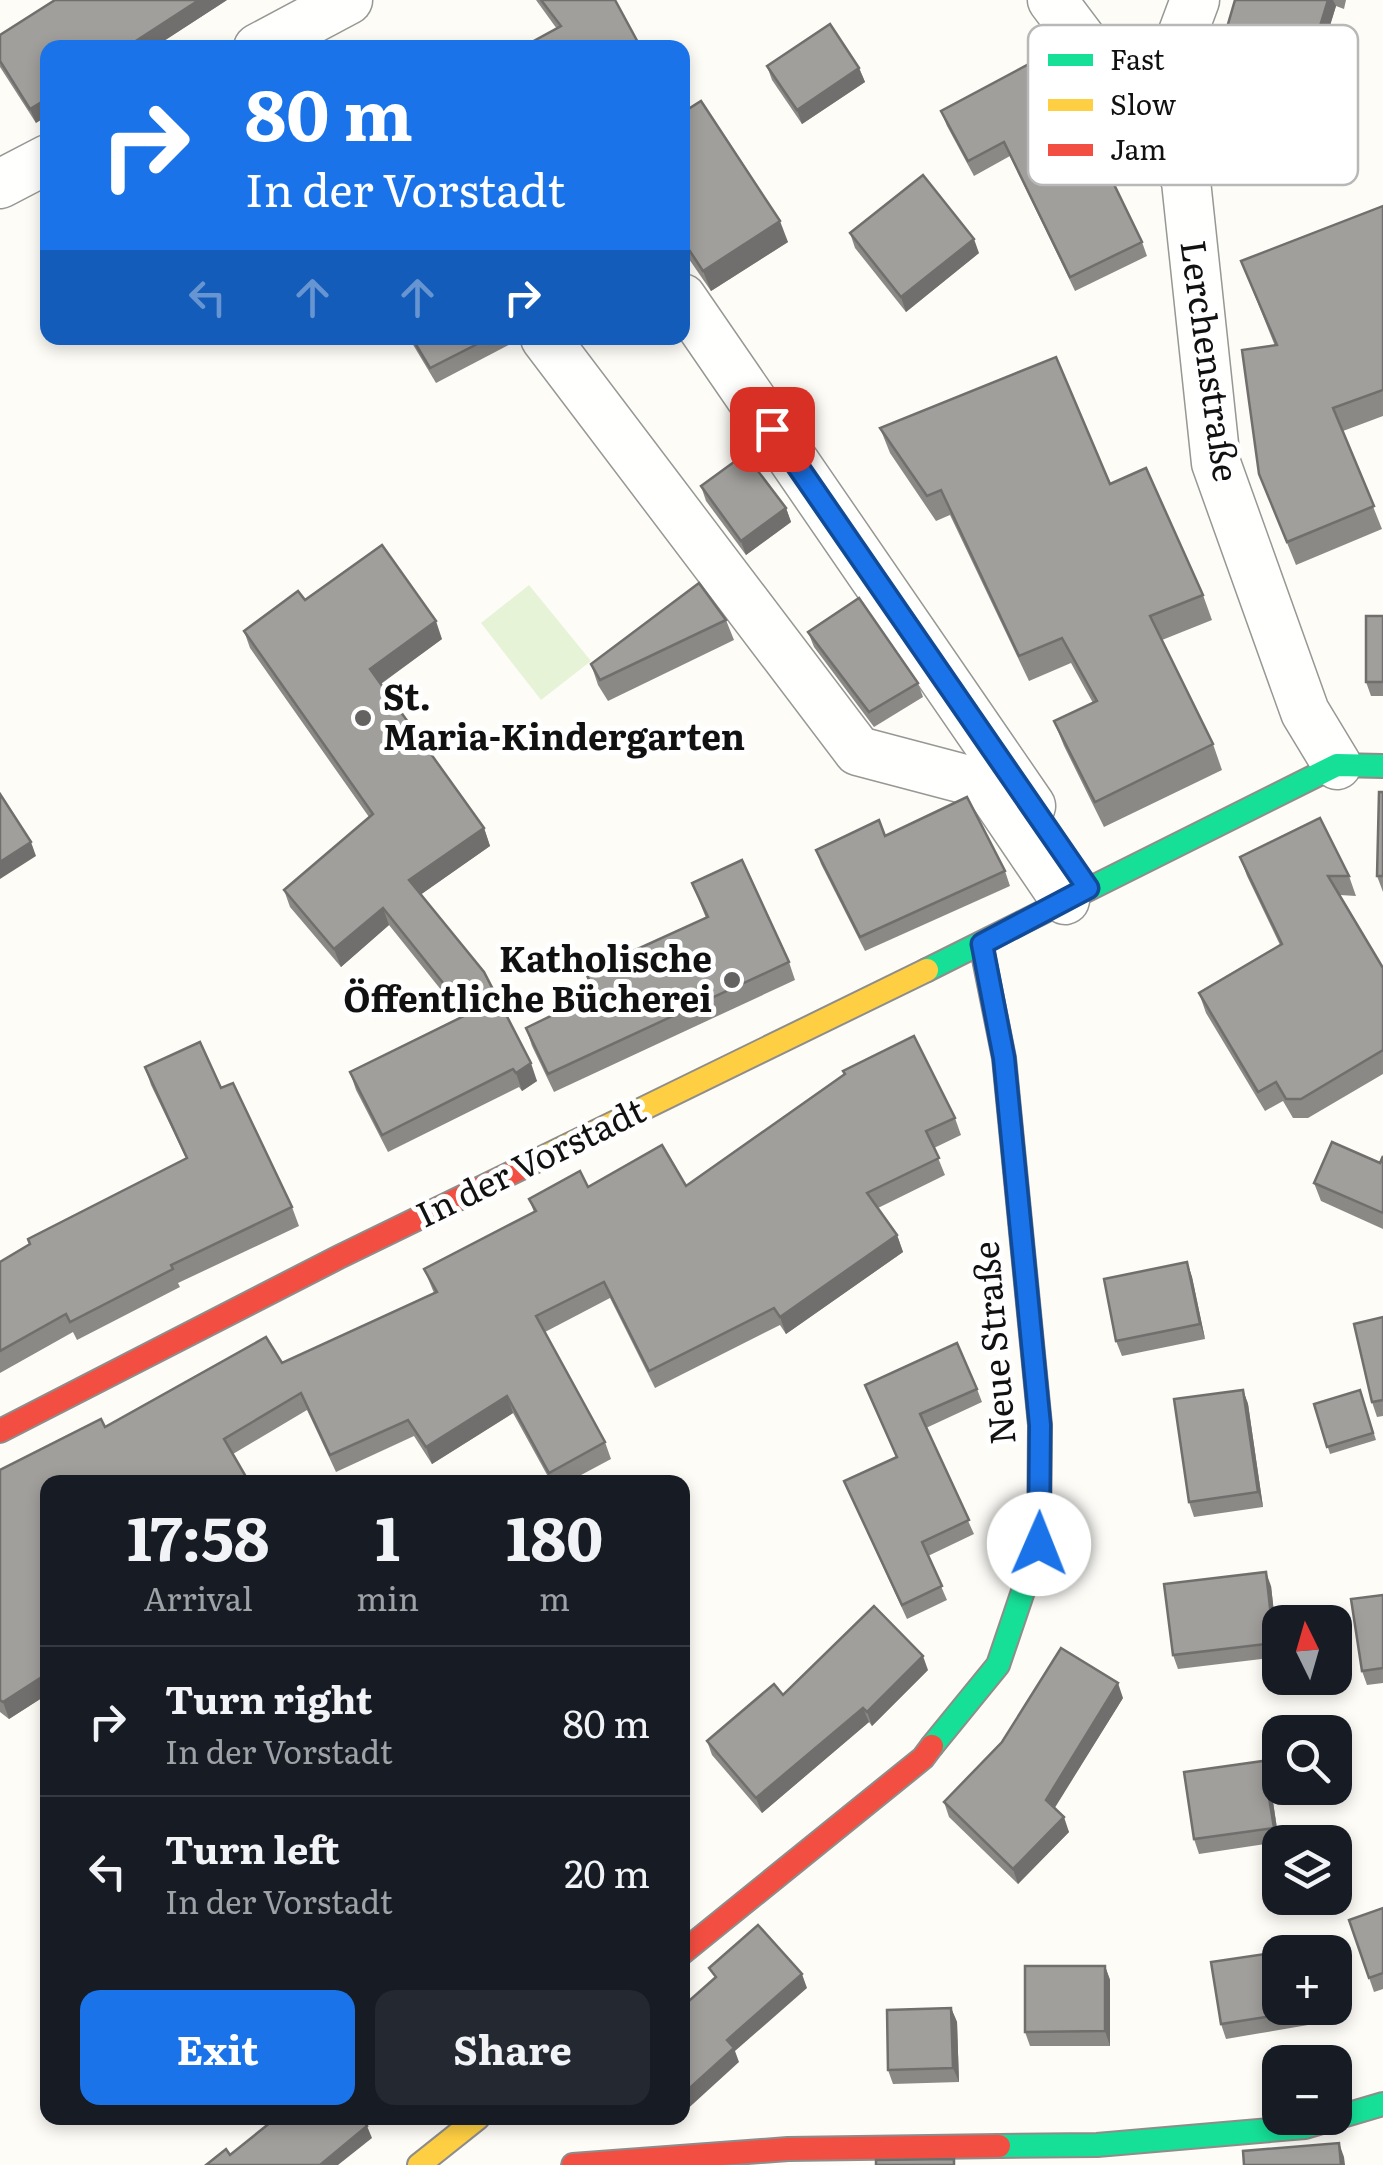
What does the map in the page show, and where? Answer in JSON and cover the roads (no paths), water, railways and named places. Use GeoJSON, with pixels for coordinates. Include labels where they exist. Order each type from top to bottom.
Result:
{"type":"FeatureCollection","features":[{"type":"Feature","properties":{"kind":"street"},"geometry":{"type":"LineString","coordinates":[[273,40],[348,0]]}},
{"type":"Feature","properties":{"kind":"street"},"geometry":{"type":"LineString","coordinates":[[1052,0],[1071,25]]}},
{"type":"Feature","properties":{"kind":"street","name":"Lerchenstraße"},"geometry":{"type":"LineString","coordinates":[[1185,25],[1195,0]]}},
{"type":"Feature","properties":{"kind":"street"},"geometry":{"type":"LineString","coordinates":[[0,184],[40,163]]}},
{"type":"Feature","properties":{"kind":"street","name":"Lerchenstraße"},"geometry":{"type":"LineString","coordinates":[[1184,185],[1216,462],[1305,712],[1336,765]]}},
{"type":"Feature","properties":{"kind":"street"},"geometry":{"type":"LineString","coordinates":[[690,310],[1076,894]]}},
{"type":"Feature","properties":{"kind":"street"},"geometry":{"type":"LineString","coordinates":[[551,345],[858,751],[986,784],[1076,894]]}},
{"type":"Feature","properties":{"kind":"street","name":"In der Vorstadt"},"geometry":{"type":"LineString","coordinates":[[0,1431],[356,1249],[982,944],[1336,765],[1383,766]]}},
{"type":"Feature","properties":{"kind":"street","name":"Neue Straße"},"geometry":{"type":"LineString","coordinates":[[690,1947],[923,1758],[998,1665],[1039,1544],[1039,1406],[1004,1058],[982,944]]}},
{"type":"Feature","properties":{"kind":"street"},"geometry":{"type":"LineString","coordinates":[[573,2165],[788,2150],[1106,2155],[1305,2127],[1383,2104]]}},
{"type":"Feature","properties":{"kind":"street"},"geometry":{"type":"LineString","coordinates":[[420,2164],[469,2125]]}},
{"type":"Feature","properties":{"kind":"street"},"geometry":{"type":"LineString","coordinates":[[420,2164],[446,2165]]}},
{"type":"Feature","properties":{"kind":"place","name":"St. Maria-Kindergarten"},"geometry":{"type":"Point","coordinates":[363,718]}},
{"type":"Feature","properties":{"kind":"place","name":"Katholische Öffentliche Bücherei"},"geometry":{"type":"Point","coordinates":[732,980]}}]}
